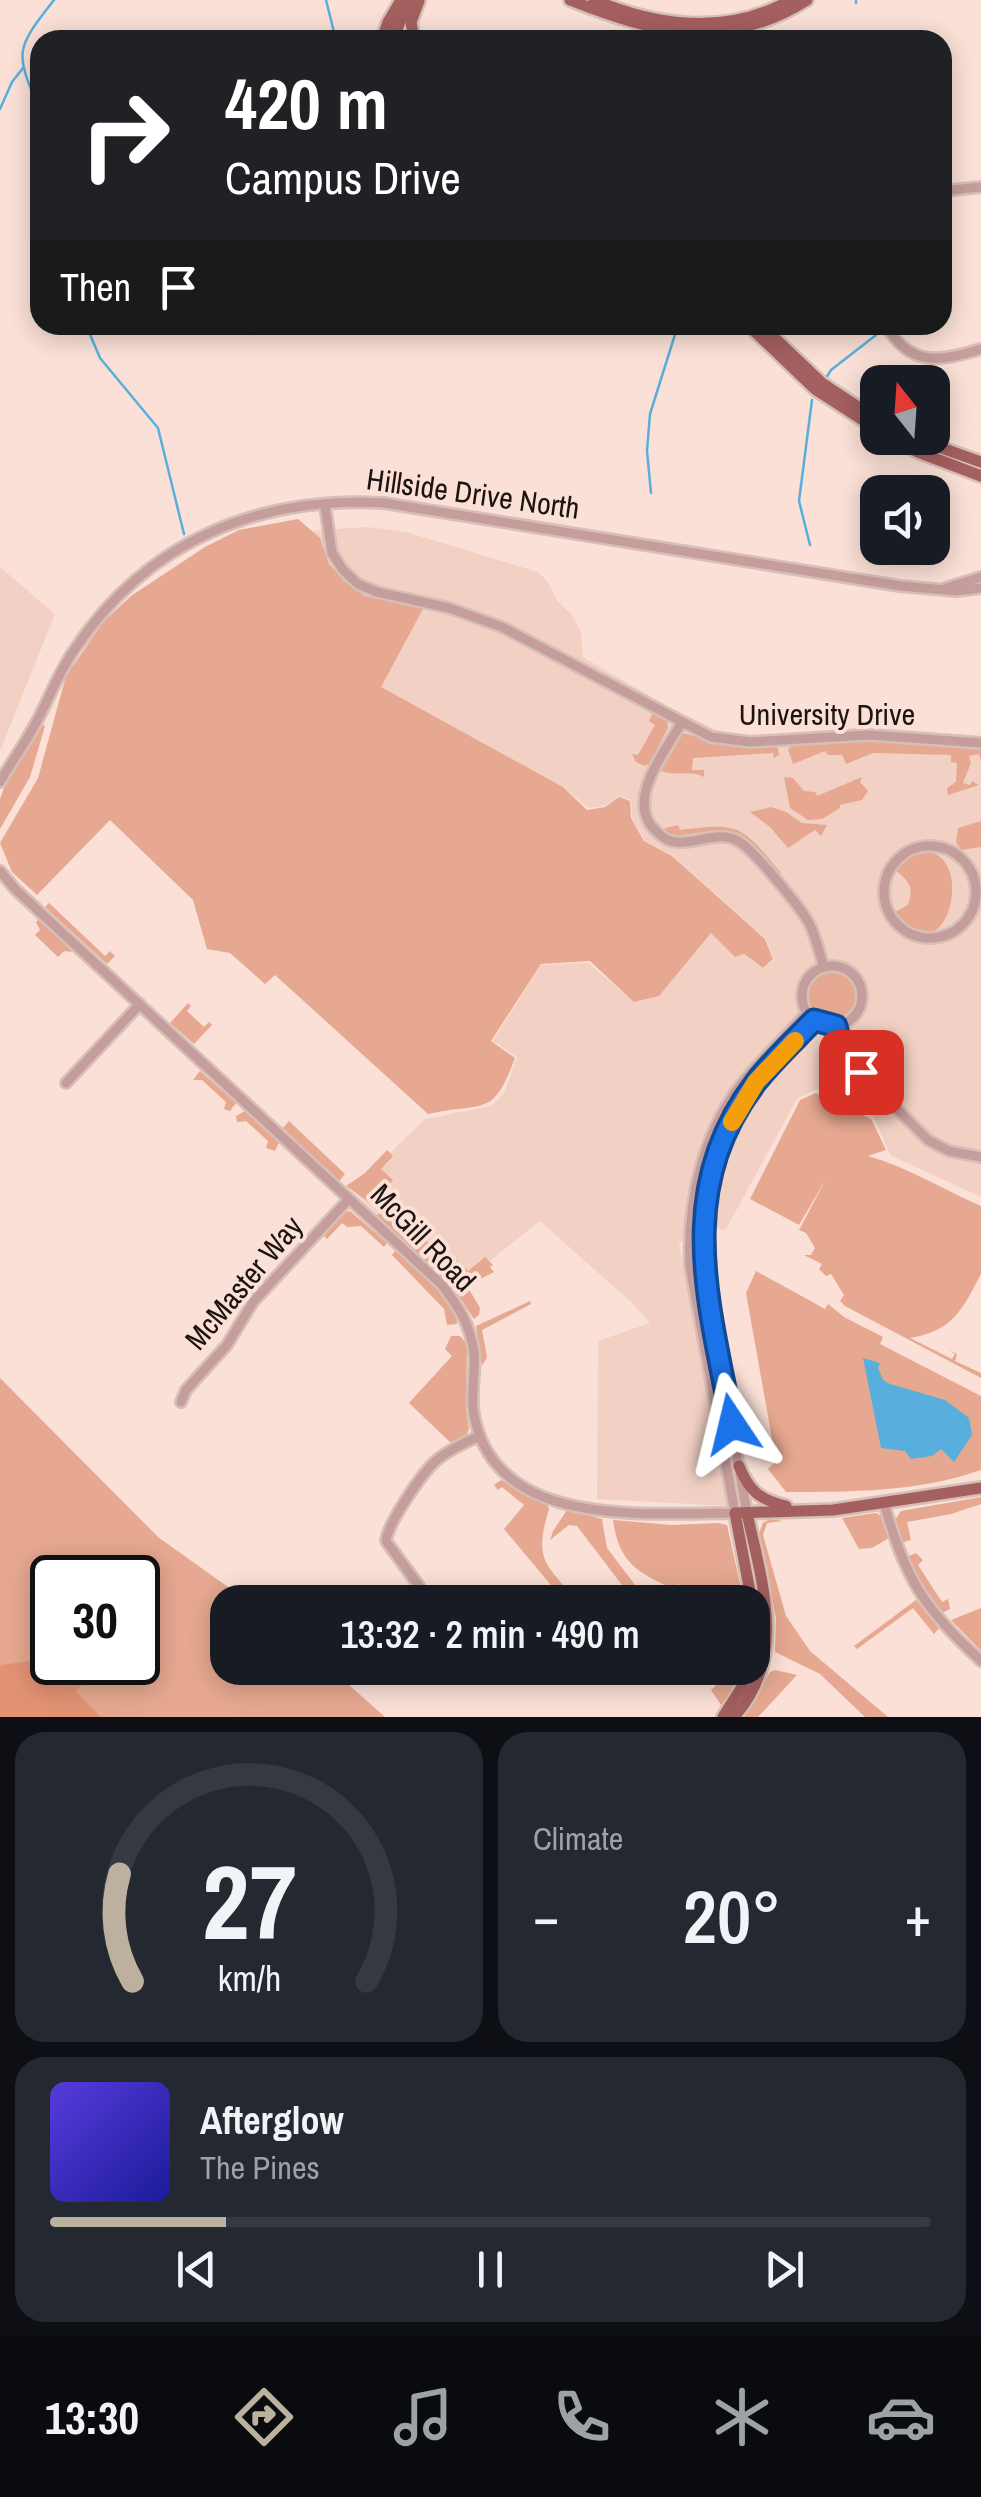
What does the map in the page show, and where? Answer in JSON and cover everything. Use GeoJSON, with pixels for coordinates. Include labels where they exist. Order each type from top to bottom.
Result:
{"type":"FeatureCollection","features":[{"type":"Feature","properties":{"kind":"main road"},"geometry":{"type":"LineString","coordinates":[[385,30],[401,0]]}},
{"type":"Feature","properties":{"kind":"main road"},"geometry":{"type":"LineString","coordinates":[[396,30],[404,11],[417,0]]}},
{"type":"Feature","properties":{"kind":"main road"},"geometry":{"type":"LineString","coordinates":[[412,30],[417,0]]}},
{"type":"Feature","properties":{"kind":"main road"},"geometry":{"type":"LineString","coordinates":[[570,0],[645,27],[671,30]]}},
{"type":"Feature","properties":{"kind":"main road"},"geometry":{"type":"LineString","coordinates":[[594,0],[646,18],[708,24],[759,15],[791,0]]}},
{"type":"Feature","properties":{"kind":"main road"},"geometry":{"type":"LineString","coordinates":[[732,30],[776,17],[807,0]]}},
{"type":"Feature","properties":{"kind":"main road"},"geometry":{"type":"LineString","coordinates":[[758,335],[816,390],[860,418]]}},
{"type":"Feature","properties":{"kind":"main road"},"geometry":{"type":"LineString","coordinates":[[772,335],[822,383],[860,408]]}},
{"type":"Feature","properties":{"kind":"main road"},"geometry":{"type":"LineString","coordinates":[[950,451],[981,462]]}},
{"type":"Feature","properties":{"kind":"main road"},"geometry":{"type":"LineString","coordinates":[[926,455],[981,476]]}},
{"type":"Feature","properties":{"kind":"main road"},"geometry":{"type":"LineString","coordinates":[[739,1466],[746,1483],[758,1496],[810,1510]]}},
{"type":"Feature","properties":{"kind":"main road","name":"McGill Road"},"geometry":{"type":"LineString","coordinates":[[741,1513],[884,1504],[981,1488]]}},
{"type":"Feature","properties":{"kind":"main road"},"geometry":{"type":"LineString","coordinates":[[741,1513],[750,1585]]}},
{"type":"Feature","properties":{"kind":"main road"},"geometry":{"type":"LineString","coordinates":[[734,1717],[760,1676],[768,1641],[766,1606],[741,1513]]}},
{"type":"Feature","properties":{"kind":"main road"},"geometry":{"type":"LineString","coordinates":[[723,1717],[742,1685]]}},
{"type":"Feature","properties":{"kind":"street"},"geometry":{"type":"LineString","coordinates":[[952,190],[981,187]]}},
{"type":"Feature","properties":{"kind":"street"},"geometry":{"type":"LineString","coordinates":[[894,335],[905,349],[938,360],[981,350]]}},
{"type":"Feature","properties":{"kind":"street"},"geometry":{"type":"LineString","coordinates":[[281,509],[364,502]]}},
{"type":"Feature","properties":{"kind":"street","name":"Hillside Drive North"},"geometry":{"type":"LineString","coordinates":[[0,782],[34,728],[73,651],[123,591],[158,562],[197,538],[281,509],[364,502],[900,586],[981,588]]}},
{"type":"Feature","properties":{"kind":"street","name":"University Drive"},"geometry":{"type":"LineString","coordinates":[[325,506],[332,552],[358,584],[450,608],[502,627],[682,722],[728,741],[869,735],[981,743]]}},
{"type":"Feature","properties":{"kind":"street","name":"Hillside Drive North"},"geometry":{"type":"LineString","coordinates":[[944,590],[981,576]]}},
{"type":"Feature","properties":{"kind":"street"},"geometry":{"type":"LineString","coordinates":[[682,722],[645,790],[645,816],[666,840],[680,843],[713,836],[734,838],[748,849],[809,923],[824,967]]}},
{"type":"Feature","properties":{"kind":"street"},"geometry":{"type":"LineString","coordinates":[[924,846],[942,848],[958,856],[970,870],[976,887],[974,906],[966,922],[952,933],[934,938],[904,930],[892,917],[885,900],[886,882],[893,865],[906,852],[924,846]]}},
{"type":"Feature","properties":{"kind":"street","name":"McGill Road"},"geometry":{"type":"LineString","coordinates":[[0,871],[14,890],[442,1285],[459,1306],[474,1355],[474,1412],[480,1436],[492,1461],[511,1480],[558,1502],[608,1512],[741,1513]]}},
{"type":"Feature","properties":{"kind":"street"},"geometry":{"type":"LineString","coordinates":[[824,967],[842,968],[861,988],[856,1014],[836,1026],[811,1017],[803,1005],[808,978],[824,967]]}},
{"type":"Feature","properties":{"kind":"street"},"geometry":{"type":"LineString","coordinates":[[66,1082],[140,1004]]}},
{"type":"Feature","properties":{"kind":"street"},"geometry":{"type":"LineString","coordinates":[[741,1513],[739,1466],[703,1265],[706,1194],[719,1150],[743,1102],[811,1017]]}},
{"type":"Feature","properties":{"kind":"street"},"geometry":{"type":"LineString","coordinates":[[741,1513],[690,1266],[688,1234],[694,1190],[706,1147],[724,1110],[746,1078],[811,1017]]}},
{"type":"Feature","properties":{"kind":"street"},"geometry":{"type":"LineString","coordinates":[[836,1026],[841,1046],[861,1072],[928,1140],[949,1151],[981,1157]]}},
{"type":"Feature","properties":{"kind":"street","name":"McMaster Way"},"geometry":{"type":"LineString","coordinates":[[181,1402],[186,1390],[227,1346],[252,1302],[349,1198]]}},
{"type":"Feature","properties":{"kind":"street"},"geometry":{"type":"LineString","coordinates":[[418,1585],[386,1541],[388,1526],[433,1463],[459,1444],[480,1436]]}},
{"type":"Feature","properties":{"kind":"street"},"geometry":{"type":"LineString","coordinates":[[884,1504],[901,1561],[918,1594],[981,1661]]}},
{"type":"Feature","properties":{"kind":"shaded area"},"geometry":{"type":"Polygon","coordinates":[[[298,519],[320,538],[329,564],[365,596],[424,607],[381,687],[563,787],[587,810],[605,807],[619,797],[630,801],[631,818],[644,841],[672,856],[765,939],[773,959],[763,968],[744,954],[735,957],[711,933],[659,996],[634,1002],[590,961],[541,964],[491,1041],[515,1058],[500,1091],[485,1104],[428,1114],[275,975],[265,984],[230,953],[207,949],[193,900],[110,820],[37,895],[12,872],[0,843],[38,778],[66,676],[103,622],[131,596],[205,547],[239,530],[298,519]]]}},
{"type":"Feature","properties":{"kind":"shaded area"},"geometry":{"type":"Polygon","coordinates":[[[367,527],[406,532],[538,572],[581,632],[583,657],[723,733],[746,736],[868,727],[981,736],[981,1197],[890,1155],[873,1116],[816,1089],[797,1099],[725,1231],[709,1226],[679,1243],[728,1506],[597,1499],[598,1341],[650,1323],[540,1221],[454,1289],[352,1190],[425,1119],[491,1106],[504,1093],[517,1057],[493,1041],[541,965],[588,963],[635,1002],[659,996],[711,932],[735,956],[744,955],[763,969],[774,959],[766,939],[672,855],[645,841],[632,818],[631,800],[619,796],[605,806],[588,808],[564,787],[371,693],[294,532],[367,527]]]}},
{"type":"Feature","properties":{"kind":"shaded area"},"geometry":{"type":"Polygon","coordinates":[[[0,567],[55,614],[0,751],[0,567]]]}},
{"type":"Feature","properties":{"kind":"shaded area"},"geometry":{"type":"Polygon","coordinates":[[[653,713],[667,721],[668,728],[649,764],[644,766],[632,754],[638,755],[655,725],[649,721],[653,713]]]}},
{"type":"Feature","properties":{"kind":"shaded area"},"geometry":{"type":"Polygon","coordinates":[[[42,724],[45,726],[30,777],[0,829],[4,788],[42,724]]]}},
{"type":"Feature","properties":{"kind":"shaded area"},"geometry":{"type":"Polygon","coordinates":[[[683,733],[730,746],[774,746],[779,755],[693,758],[692,770],[704,770],[704,777],[661,771],[683,733]]]}},
{"type":"Feature","properties":{"kind":"shaded area"},"geometry":{"type":"Polygon","coordinates":[[[863,739],[981,748],[981,760],[979,754],[969,756],[971,763],[963,783],[970,785],[972,781],[979,785],[948,795],[947,788],[956,782],[957,763],[951,762],[951,755],[873,753],[846,764],[842,755],[828,755],[825,751],[793,764],[788,749],[794,744],[863,739]]]}},
{"type":"Feature","properties":{"kind":"shaded area"},"geometry":{"type":"Polygon","coordinates":[[[784,777],[793,778],[804,791],[815,792],[817,796],[862,777],[860,782],[868,791],[862,800],[840,805],[822,819],[808,820],[790,808],[784,777]]]}},
{"type":"Feature","properties":{"kind":"shaded area"},"geometry":{"type":"Polygon","coordinates":[[[771,807],[802,823],[827,825],[821,836],[815,830],[788,848],[750,812],[771,807]]]}},
{"type":"Feature","properties":{"kind":"shaded area"},"geometry":{"type":"Polygon","coordinates":[[[981,821],[981,847],[961,850],[956,842],[958,828],[981,821]]]}},
{"type":"Feature","properties":{"kind":"shaded area"},"geometry":{"type":"Polygon","coordinates":[[[678,825],[680,830],[716,827],[739,831],[781,873],[777,875],[752,847],[734,835],[676,835],[664,831],[678,825]]]}},
{"type":"Feature","properties":{"kind":"shaded area"},"geometry":{"type":"Polygon","coordinates":[[[922,851],[940,857],[950,871],[952,890],[941,926],[928,934],[913,931],[895,912],[908,905],[911,894],[908,882],[896,871],[907,858],[922,851]]]}},
{"type":"Feature","properties":{"kind":"shaded area"},"geometry":{"type":"Polygon","coordinates":[[[49,903],[105,956],[110,951],[115,956],[107,964],[45,907],[49,903]]]}},
{"type":"Feature","properties":{"kind":"shaded area"},"geometry":{"type":"Polygon","coordinates":[[[39,919],[71,952],[64,951],[58,957],[35,935],[40,930],[36,922],[39,919]]]}},
{"type":"Feature","properties":{"kind":"shaded area"},"geometry":{"type":"Polygon","coordinates":[[[832,971],[849,978],[856,995],[849,1012],[832,1019],[815,1012],[808,995],[815,978],[832,971]]]}},
{"type":"Feature","properties":{"kind":"shaded area"},"geometry":{"type":"Polygon","coordinates":[[[188,1003],[191,1006],[187,1011],[204,1027],[209,1022],[212,1025],[194,1044],[170,1023],[188,1003]]]}},
{"type":"Feature","properties":{"kind":"shaded area"},"geometry":{"type":"Polygon","coordinates":[[[200,1071],[236,1103],[230,1111],[224,1109],[226,1102],[202,1080],[193,1080],[200,1071]]]}},
{"type":"Feature","properties":{"kind":"shaded area"},"geometry":{"type":"Polygon","coordinates":[[[816,1093],[871,1119],[886,1150],[868,1156],[981,1206],[981,1274],[954,1317],[937,1330],[910,1338],[952,1359],[955,1354],[949,1350],[957,1354],[955,1361],[981,1373],[981,1378],[845,1306],[840,1301],[844,1295],[831,1274],[826,1276],[819,1269],[822,1264],[804,1255],[811,1255],[815,1248],[806,1233],[799,1230],[827,1177],[799,1225],[750,1199],[800,1100],[816,1093]]]}},
{"type":"Feature","properties":{"kind":"shaded area"},"geometry":{"type":"Polygon","coordinates":[[[245,1111],[279,1142],[275,1151],[266,1148],[268,1141],[246,1121],[237,1122],[236,1116],[245,1111]]]}},
{"type":"Feature","properties":{"kind":"shaded area"},"geometry":{"type":"Polygon","coordinates":[[[289,1121],[345,1174],[339,1181],[283,1128],[289,1121]]]}},
{"type":"Feature","properties":{"kind":"shaded area"},"geometry":{"type":"Polygon","coordinates":[[[387,1150],[393,1156],[381,1169],[393,1180],[370,1203],[346,1186],[387,1150]]]}},
{"type":"Feature","properties":{"kind":"shaded area"},"geometry":{"type":"Polygon","coordinates":[[[350,1211],[387,1243],[384,1247],[361,1226],[347,1227],[342,1223],[327,1239],[323,1235],[350,1211]]]}},
{"type":"Feature","properties":{"kind":"shaded area"},"geometry":{"type":"Polygon","coordinates":[[[390,1211],[390,1219],[405,1234],[419,1220],[426,1227],[421,1233],[432,1248],[425,1251],[432,1258],[441,1251],[459,1262],[441,1275],[376,1215],[390,1211]]]}},
{"type":"Feature","properties":{"kind":"shaded area"},"geometry":{"type":"Polygon","coordinates":[[[395,1251],[443,1293],[451,1303],[457,1324],[447,1325],[444,1309],[392,1255],[395,1251]]]}},
{"type":"Feature","properties":{"kind":"shaded area"},"geometry":{"type":"Polygon","coordinates":[[[485,1257],[494,1272],[467,1286],[480,1308],[474,1319],[454,1289],[455,1279],[465,1267],[468,1271],[485,1257]]]}},
{"type":"Feature","properties":{"kind":"shaded area"},"geometry":{"type":"Polygon","coordinates":[[[756,1271],[825,1309],[828,1304],[883,1337],[880,1344],[981,1396],[981,1470],[909,1487],[786,1492],[768,1469],[776,1461],[746,1293],[756,1271]]]}},
{"type":"Feature","properties":{"kind":"shaded area"},"geometry":{"type":"Polygon","coordinates":[[[530,1301],[531,1304],[482,1330],[487,1357],[482,1366],[476,1326],[530,1301]]]}},
{"type":"Feature","properties":{"kind":"shaded area"},"geometry":{"type":"Polygon","coordinates":[[[451,1336],[460,1336],[467,1344],[469,1429],[451,1443],[409,1403],[452,1356],[445,1349],[451,1336]]]}},
{"type":"Feature","properties":{"kind":"shaded area"},"geometry":{"type":"Polygon","coordinates":[[[0,1378],[158,1537],[225,1585],[210,1585],[210,1685],[349,1685],[385,1717],[0,1717],[0,1378]]]}},
{"type":"Feature","properties":{"kind":"shaded area"},"geometry":{"type":"Polygon","coordinates":[[[501,1480],[547,1504],[543,1551],[550,1569],[563,1585],[551,1585],[504,1529],[524,1505],[494,1485],[501,1480]]]}},
{"type":"Feature","properties":{"kind":"shaded area"},"geometry":{"type":"Polygon","coordinates":[[[981,1497],[981,1504],[907,1522],[911,1540],[901,1543],[895,1520],[901,1511],[981,1497]]]}},
{"type":"Feature","properties":{"kind":"shaded area"},"geometry":{"type":"Polygon","coordinates":[[[567,1510],[602,1519],[607,1548],[635,1585],[622,1585],[577,1526],[569,1525],[550,1540],[567,1510]]]}},
{"type":"Feature","properties":{"kind":"shaded area"},"geometry":{"type":"Polygon","coordinates":[[[876,1513],[884,1518],[889,1538],[872,1548],[859,1549],[842,1518],[876,1513]]]}},
{"type":"Feature","properties":{"kind":"shaded area"},"geometry":{"type":"Polygon","coordinates":[[[770,1519],[783,1521],[767,1523],[763,1535],[786,1616],[810,1651],[888,1717],[865,1717],[820,1674],[775,1652],[776,1618],[759,1533],[763,1523],[770,1519]]]}},
{"type":"Feature","properties":{"kind":"shaded area"},"geometry":{"type":"Polygon","coordinates":[[[613,1520],[727,1525],[740,1585],[665,1585],[631,1564],[613,1520]]]}},
{"type":"Feature","properties":{"kind":"shaded area"},"geometry":{"type":"Polygon","coordinates":[[[916,1553],[923,1560],[918,1565],[942,1602],[948,1599],[950,1609],[942,1613],[926,1593],[907,1557],[916,1553]]]}},
{"type":"Feature","properties":{"kind":"shaded area"},"geometry":{"type":"Polygon","coordinates":[[[916,1600],[939,1628],[934,1634],[913,1608],[857,1649],[854,1646],[916,1600]]]}},
{"type":"Feature","properties":{"kind":"shaded area"},"geometry":{"type":"Polygon","coordinates":[[[981,1608],[981,1651],[951,1620],[981,1608]]]}},
{"type":"Feature","properties":{"kind":"shaded area"},"geometry":{"type":"Polygon","coordinates":[[[30,1661],[30,1685],[82,1685],[75,1691],[101,1717],[0,1717],[0,1665],[30,1661]]]}},
{"type":"Feature","properties":{"kind":"shaded area"},"geometry":{"type":"Polygon","coordinates":[[[770,1672],[797,1675],[758,1717],[744,1717],[762,1685],[770,1685],[770,1672]]]}},
{"type":"Feature","properties":{"kind":"shaded area"},"geometry":{"type":"Polygon","coordinates":[[[716,1685],[736,1685],[721,1705],[711,1690],[716,1685]]]}},
{"type":"Feature","properties":{"kind":"water"},"geometry":{"type":"Polygon","coordinates":[[[863,1358],[880,1363],[883,1380],[890,1384],[945,1400],[969,1418],[972,1435],[954,1462],[941,1449],[932,1456],[911,1459],[905,1451],[881,1448],[863,1358]]]}},
{"type":"Feature","properties":{"kind":"waterway"},"geometry":{"type":"LineString","coordinates":[[32,30],[54,0]]}},
{"type":"Feature","properties":{"kind":"waterway"},"geometry":{"type":"LineString","coordinates":[[326,0],[334,30]]}},
{"type":"Feature","properties":{"kind":"waterway"},"geometry":{"type":"LineString","coordinates":[[30,33],[23,64],[30,86]]}},
{"type":"Feature","properties":{"kind":"waterway"},"geometry":{"type":"LineString","coordinates":[[0,109],[23,68]]}},
{"type":"Feature","properties":{"kind":"waterway"},"geometry":{"type":"LineString","coordinates":[[90,335],[100,358],[158,428],[184,534]]}},
{"type":"Feature","properties":{"kind":"waterway"},"geometry":{"type":"LineString","coordinates":[[651,493],[647,451],[650,414],[675,335]]}},
{"type":"Feature","properties":{"kind":"waterway"},"geometry":{"type":"LineString","coordinates":[[826,378],[876,335]]}},
{"type":"Feature","properties":{"kind":"waterway"},"geometry":{"type":"LineString","coordinates":[[810,545],[799,501],[812,400]]}},
{"type":"Feature","properties":{"kind":"slow traffic"},"geometry":{"type":"LineString","coordinates":[[732,1122],[756,1082],[795,1041]]}},
{"type":"Feature","properties":{"kind":"route"},"geometry":{"type":"LineString","coordinates":[[732,1424],[703,1265],[706,1194],[719,1150],[756,1082],[814,1020],[836,1026],[841,1046],[861,1072]]}}]}
